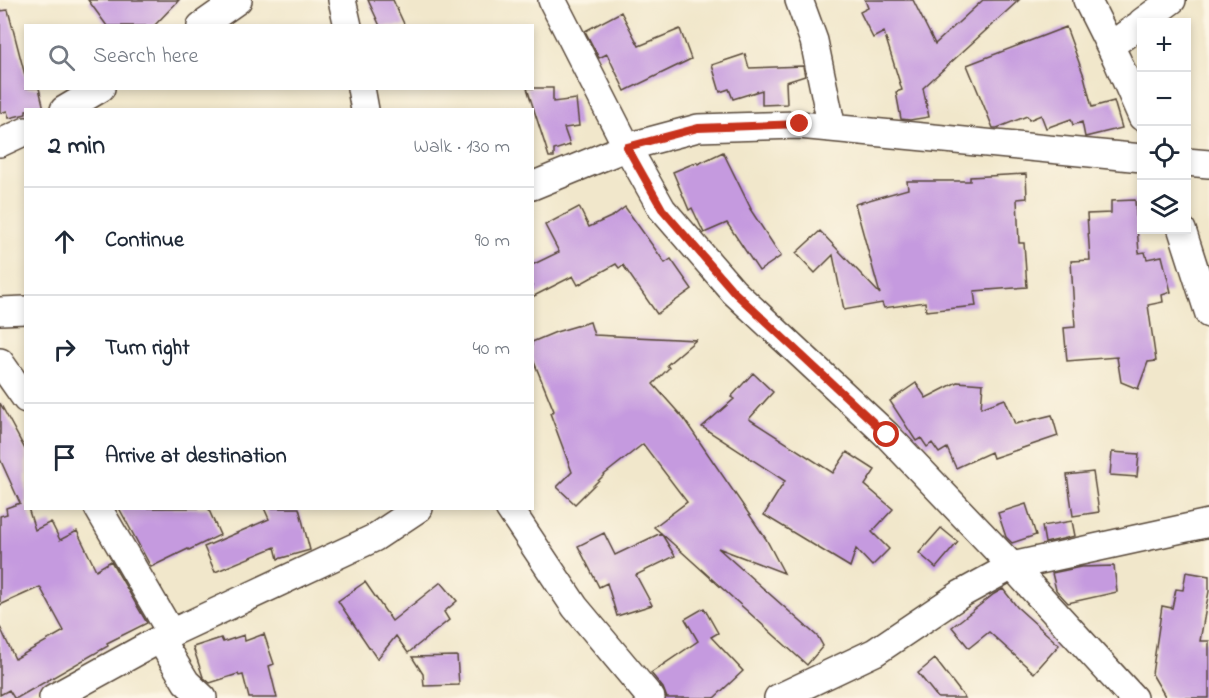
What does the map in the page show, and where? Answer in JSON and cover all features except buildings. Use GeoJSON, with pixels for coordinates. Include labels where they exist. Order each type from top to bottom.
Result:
{"type":"FeatureCollection","features":[{"type":"Feature","properties":{"kind":"street"},"geometry":{"type":"LineString","coordinates":[[204,24],[238,0]]}},
{"type":"Feature","properties":{"kind":"street"},"geometry":{"type":"LineString","coordinates":[[342,0],[348,24]]}},
{"type":"Feature","properties":{"kind":"street"},"geometry":{"type":"LineString","coordinates":[[552,0],[627,147],[662,209],[734,292],[887,435],[1134,698]]}},
{"type":"Feature","properties":{"kind":"street"},"geometry":{"type":"LineString","coordinates":[[799,0],[814,41],[832,128]]}},
{"type":"Feature","properties":{"kind":"street"},"geometry":{"type":"LineString","coordinates":[[1087,0],[1137,106]]}},
{"type":"Feature","properties":{"kind":"street"},"geometry":{"type":"LineString","coordinates":[[1149,18],[1173,0]]}},
{"type":"Feature","properties":{"kind":"street"},"geometry":{"type":"LineString","coordinates":[[1110,46],[1137,27]]}},
{"type":"Feature","properties":{"kind":"street"},"geometry":{"type":"LineString","coordinates":[[67,108],[98,90]]}},
{"type":"Feature","properties":{"kind":"street"},"geometry":{"type":"LineString","coordinates":[[361,90],[365,108]]}},
{"type":"Feature","properties":{"kind":"street"},"geometry":{"type":"LineString","coordinates":[[534,185],[627,147],[698,128],[800,124],[1137,158]]}},
{"type":"Feature","properties":{"kind":"street"},"geometry":{"type":"LineString","coordinates":[[0,143],[24,132]]}},
{"type":"Feature","properties":{"kind":"street"},"geometry":{"type":"LineString","coordinates":[[1191,162],[1209,164]]}},
{"type":"Feature","properties":{"kind":"street"},"geometry":{"type":"LineString","coordinates":[[1183,234],[1209,314]]}},
{"type":"Feature","properties":{"kind":"street"},"geometry":{"type":"LineString","coordinates":[[0,311],[24,310]]}},
{"type":"Feature","properties":{"kind":"street"},"geometry":{"type":"LineString","coordinates":[[0,362],[24,396]]}},
{"type":"Feature","properties":{"kind":"street"},"geometry":{"type":"LineString","coordinates":[[99,510],[166,636],[186,682],[203,698]]}},
{"type":"Feature","properties":{"kind":"street"},"geometry":{"type":"LineString","coordinates":[[53,698],[166,636],[374,538],[416,510]]}},
{"type":"Feature","properties":{"kind":"street"},"geometry":{"type":"LineString","coordinates":[[510,510],[575,607],[651,698]]}},
{"type":"Feature","properties":{"kind":"street"},"geometry":{"type":"LineString","coordinates":[[778,698],[875,652],[961,594],[1012,566],[1209,523]]}},
{"type":"Feature","properties":{"kind":"route"},"geometry":{"type":"LineString","coordinates":[[800,124],[698,128],[627,147],[662,209],[734,292],[887,435]]}}]}
